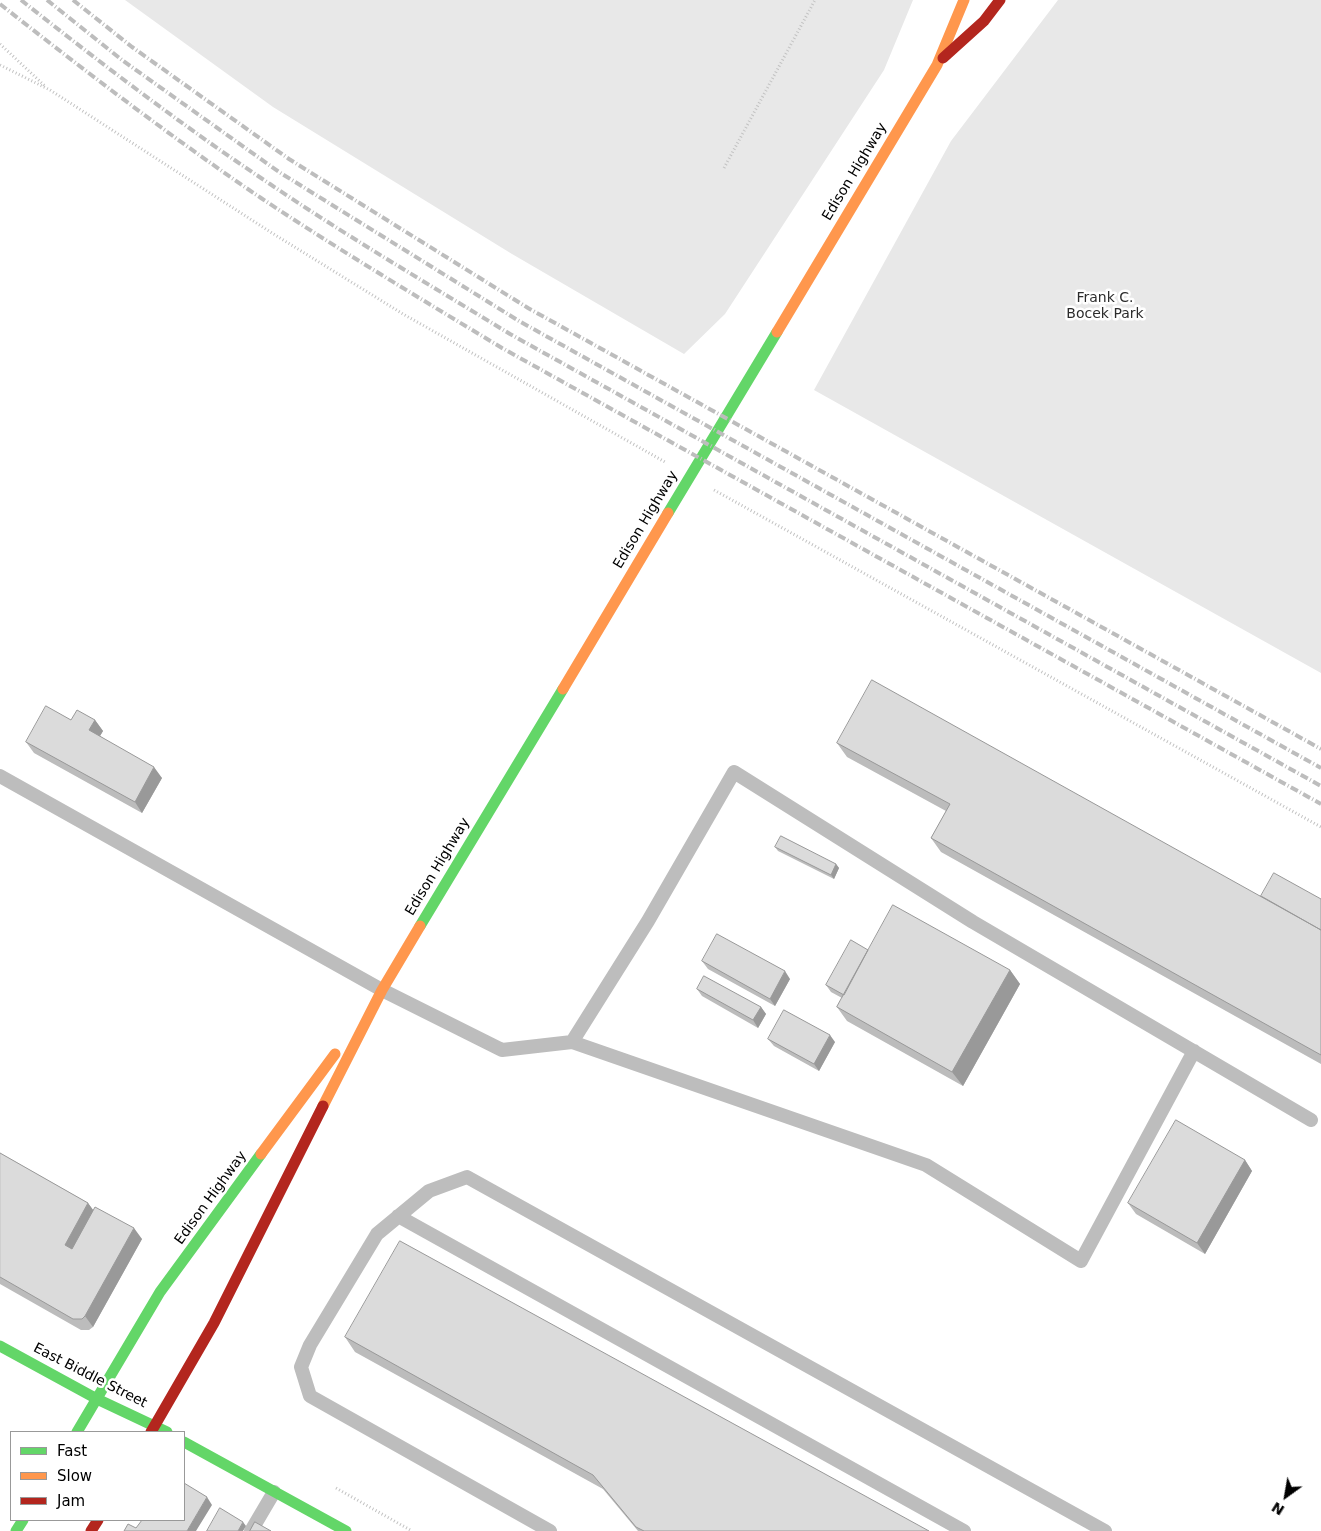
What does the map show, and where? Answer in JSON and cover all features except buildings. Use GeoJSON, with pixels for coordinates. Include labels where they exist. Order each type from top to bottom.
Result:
{"type":"FeatureCollection","features":[{"type":"Feature","properties":{"kind":"main road","name":"Edison Highway"},"geometry":{"type":"LineString","coordinates":[[152,1429],[214,1322],[382,990],[937,64],[964,0]]}},
{"type":"Feature","properties":{"kind":"main road","name":"Edison Highway"},"geometry":{"type":"LineString","coordinates":[[937,64],[984,21],[1000,0]]}},
{"type":"Feature","properties":{"kind":"main road","name":"Edison Highway"},"geometry":{"type":"LineString","coordinates":[[78,1431],[160,1292],[382,990]]}},
{"type":"Feature","properties":{"kind":"main road","name":"East Biddle Street"},"geometry":{"type":"LineString","coordinates":[[0,1346],[152,1429]]}},
{"type":"Feature","properties":{"kind":"main road"},"geometry":{"type":"LineString","coordinates":[[185,1443],[346,1531]]}},
{"type":"Feature","properties":{"kind":"lane"},"geometry":{"type":"LineString","coordinates":[[572,1042],[648,921],[734,772],[973,922],[1311,1120]]}},
{"type":"Feature","properties":{"kind":"lane"},"geometry":{"type":"LineString","coordinates":[[0,776],[382,990],[502,1050],[572,1042],[926,1165],[1081,1261],[1194,1051]]}},
{"type":"Feature","properties":{"kind":"lane"},"geometry":{"type":"LineString","coordinates":[[550,1531],[310,1396],[301,1367],[310,1346],[377,1234],[429,1191],[467,1177],[1106,1531]]}},
{"type":"Feature","properties":{"kind":"lane"},"geometry":{"type":"LineString","coordinates":[[398,1216],[964,1531]]}},
{"type":"Feature","properties":{"kind":"lane"},"geometry":{"type":"LineString","coordinates":[[251,1531],[274,1492]]}},
{"type":"Feature","properties":{"kind":"path"},"geometry":{"type":"LineString","coordinates":[[724,168],[815,0]]}},
{"type":"Feature","properties":{"kind":"path"},"geometry":{"type":"LineString","coordinates":[[0,44],[50,90]]}},
{"type":"Feature","properties":{"kind":"path"},"geometry":{"type":"LineString","coordinates":[[0,65],[50,90],[272,233],[403,314],[666,463]]}},
{"type":"Feature","properties":{"kind":"path"},"geometry":{"type":"LineString","coordinates":[[710,487],[1321,828]]}},
{"type":"Feature","properties":{"kind":"path"},"geometry":{"type":"LineString","coordinates":[[336,1488],[412,1531]]}},
{"type":"Feature","properties":{"kind":"green space"},"geometry":{"type":"Polygon","coordinates":[[[125,0],[913,0],[884,70],[725,314],[684,354],[512,254],[273,107],[125,0]]]}},
{"type":"Feature","properties":{"kind":"green space","name":"Frank C. Bocek Park"},"geometry":{"type":"Polygon","coordinates":[[[1058,0],[1321,0],[1321,673],[814,390],[951,141],[1058,0]]]}},
{"type":"Feature","properties":{"kind":"railway"},"geometry":{"type":"LineString","coordinates":[[21,0],[144,95],[299,204],[510,334],[1321,786]]}},
{"type":"Feature","properties":{"kind":"railway"},"geometry":{"type":"LineString","coordinates":[[47,0],[122,60],[279,172],[519,321],[1321,768]]}},
{"type":"Feature","properties":{"kind":"railway"},"geometry":{"type":"LineString","coordinates":[[73,0],[132,47],[289,159],[528,308],[1321,749]]}},
{"type":"Feature","properties":{"kind":"railway"},"geometry":{"type":"LineString","coordinates":[[0,4],[227,175],[380,274],[502,348],[1321,804]]}},
{"type":"Feature","properties":{"kind":"traffic: fast"},"geometry":{"type":"LineString","coordinates":[[668,513],[777,332]]}},
{"type":"Feature","properties":{"kind":"traffic: fast"},"geometry":{"type":"LineString","coordinates":[[420,926],[563,689]]}},
{"type":"Feature","properties":{"kind":"traffic: fast"},"geometry":{"type":"LineString","coordinates":[[78,1431],[160,1292],[261,1154]]}},
{"type":"Feature","properties":{"kind":"traffic: fast"},"geometry":{"type":"LineString","coordinates":[[0,1346],[97,1399],[165,1431]]}},
{"type":"Feature","properties":{"kind":"traffic: fast"},"geometry":{"type":"LineString","coordinates":[[185,1443],[346,1531]]}},
{"type":"Feature","properties":{"kind":"traffic: fast"},"geometry":{"type":"LineString","coordinates":[[16,1531],[22,1521]]}},
{"type":"Feature","properties":{"kind":"traffic: slow"},"geometry":{"type":"LineString","coordinates":[[777,332],[937,65],[964,0]]}},
{"type":"Feature","properties":{"kind":"traffic: slow"},"geometry":{"type":"LineString","coordinates":[[563,689],[668,513]]}},
{"type":"Feature","properties":{"kind":"traffic: slow"},"geometry":{"type":"LineString","coordinates":[[323,1106],[382,990],[420,926]]}},
{"type":"Feature","properties":{"kind":"traffic: slow"},"geometry":{"type":"LineString","coordinates":[[261,1154],[335,1054]]}},
{"type":"Feature","properties":{"kind":"traffic: jam"},"geometry":{"type":"LineString","coordinates":[[943,58],[984,21],[1000,0]]}},
{"type":"Feature","properties":{"kind":"traffic: jam"},"geometry":{"type":"LineString","coordinates":[[152,1431],[214,1323],[323,1106]]}},
{"type":"Feature","properties":{"kind":"traffic: jam"},"geometry":{"type":"LineString","coordinates":[[91,1531],[97,1521]]}}]}
